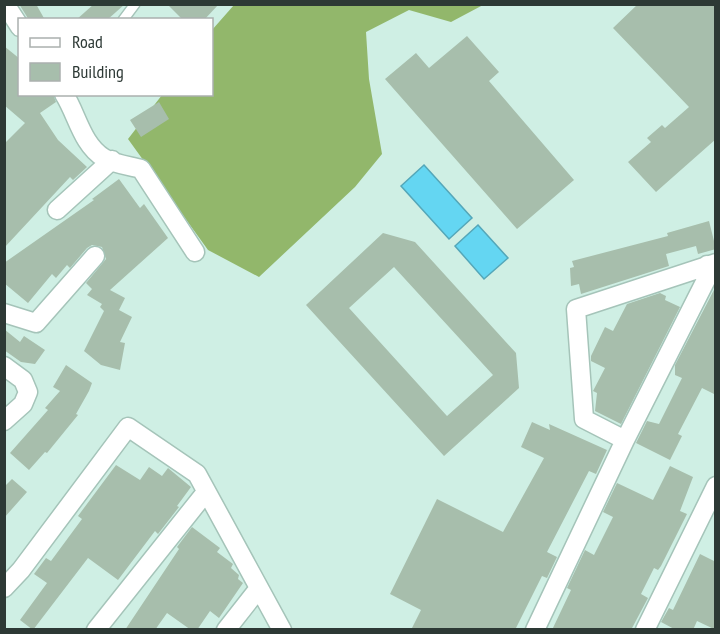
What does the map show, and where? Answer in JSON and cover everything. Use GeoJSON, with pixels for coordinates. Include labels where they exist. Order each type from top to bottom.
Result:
{"type":"FeatureCollection","features":[{"type":"Feature","properties":{"kind":"street"},"geometry":{"type":"LineString","coordinates":[[5,4],[18,24]]}},
{"type":"Feature","properties":{"kind":"street"},"geometry":{"type":"LineString","coordinates":[[65,96],[73,108],[80,131],[103,158],[141,169],[195,252]]}},
{"type":"Feature","properties":{"kind":"street"},"geometry":{"type":"LineString","coordinates":[[57,210],[112,160]]}},
{"type":"Feature","properties":{"kind":"street"},"geometry":{"type":"LineString","coordinates":[[4,313],[36,322],[95,256]]}},
{"type":"Feature","properties":{"kind":"street"},"geometry":{"type":"LineString","coordinates":[[625,441],[584,419],[576,309],[712,269]]}},
{"type":"Feature","properties":{"kind":"street"},"geometry":{"type":"LineString","coordinates":[[535,630],[625,441],[712,269]]}},
{"type":"Feature","properties":{"kind":"street"},"geometry":{"type":"LineString","coordinates":[[4,366],[23,380],[28,392],[23,404],[4,421]]}},
{"type":"Feature","properties":{"kind":"street"},"geometry":{"type":"LineString","coordinates":[[4,588],[21,570],[128,427],[197,474],[282,630]]}},
{"type":"Feature","properties":{"kind":"street"},"geometry":{"type":"LineString","coordinates":[[645,630],[716,486]]}},
{"type":"Feature","properties":{"kind":"street"},"geometry":{"type":"LineString","coordinates":[[96,630],[206,492]]}},
{"type":"Feature","properties":{"kind":"street"},"geometry":{"type":"LineString","coordinates":[[226,630],[259,588]]}},
{"type":"Feature","properties":{"kind":"lane"},"geometry":{"type":"LineString","coordinates":[[124,18],[135,4]]}},
{"type":"Feature","properties":{"kind":"green space"},"geometry":{"type":"Polygon","coordinates":[[[234,5],[483,5],[451,22],[409,10],[366,32],[369,79],[382,154],[355,187],[259,277],[208,250],[128,139],[161,96],[213,96],[213,29],[234,5]]]}},
{"type":"Feature","properties":{"kind":"water"},"geometry":{"type":"Polygon","coordinates":[[[424,165],[472,218],[449,239],[401,186],[424,165]]]}},
{"type":"Feature","properties":{"kind":"water"},"geometry":{"type":"Polygon","coordinates":[[[478,225],[508,258],[484,279],[455,246],[478,225]]]}},
{"type":"Feature","properties":{"kind":"building"},"geometry":{"type":"Polygon","coordinates":[[[19,4],[36,4],[44,18],[28,18],[19,4]]]}},
{"type":"Feature","properties":{"kind":"building"},"geometry":{"type":"Polygon","coordinates":[[[94,4],[125,4],[109,18],[78,18],[94,4]]]}},
{"type":"Feature","properties":{"kind":"building"},"geometry":{"type":"Polygon","coordinates":[[[167,4],[219,4],[206,18],[181,18],[167,4]]]}},
{"type":"Feature","properties":{"kind":"building"},"geometry":{"type":"Polygon","coordinates":[[[638,4],[716,4],[716,139],[656,192],[628,162],[651,142],[647,138],[662,125],[665,128],[689,107],[613,28],[638,4]]]}},
{"type":"Feature","properties":{"kind":"building"},"geometry":{"type":"Polygon","coordinates":[[[467,36],[499,72],[489,81],[574,180],[517,229],[385,79],[416,53],[429,68],[467,36]]]}},
{"type":"Feature","properties":{"kind":"building"},"geometry":{"type":"Polygon","coordinates":[[[4,46],[18,57],[18,96],[54,96],[56,102],[40,113],[58,140],[87,167],[73,180],[70,177],[4,248],[4,144],[25,123],[4,105],[4,46]]]}},
{"type":"Feature","properties":{"kind":"building"},"geometry":{"type":"Polygon","coordinates":[[[159,102],[169,119],[141,137],[130,120],[159,102]]]}},
{"type":"Feature","properties":{"kind":"building"},"geometry":{"type":"Polygon","coordinates":[[[119,179],[140,208],[144,204],[168,238],[110,290],[125,298],[119,310],[132,317],[120,342],[125,343],[120,370],[101,365],[84,351],[104,311],[100,307],[102,304],[87,295],[92,289],[86,283],[106,259],[102,247],[92,245],[70,268],[67,265],[56,278],[52,274],[28,303],[4,283],[4,263],[94,200],[92,199],[119,179]]]}},
{"type":"Feature","properties":{"kind":"building"},"geometry":{"type":"Polygon","coordinates":[[[709,221],[716,249],[698,254],[696,246],[666,254],[669,266],[581,294],[579,284],[571,286],[570,268],[574,267],[572,261],[668,236],[667,233],[709,221]]]}},
{"type":"Feature","properties":{"kind":"building"},"geometry":{"type":"Polygon","coordinates":[[[383,233],[415,242],[516,353],[519,388],[444,456],[306,305],[383,233]],[[394,267],[349,308],[447,416],[493,375],[394,267]]]}},
{"type":"Feature","properties":{"kind":"building"},"geometry":{"type":"Polygon","coordinates":[[[716,286],[716,395],[702,388],[678,434],[682,436],[670,460],[636,443],[647,421],[659,424],[682,378],[675,375],[675,365],[716,286]]]}},
{"type":"Feature","properties":{"kind":"building"},"geometry":{"type":"Polygon","coordinates":[[[660,293],[666,296],[665,300],[680,307],[621,424],[595,411],[597,393],[593,391],[605,368],[591,361],[591,356],[605,327],[613,331],[627,304],[660,293]]]}},
{"type":"Feature","properties":{"kind":"building"},"geometry":{"type":"Polygon","coordinates":[[[4,329],[20,342],[24,336],[45,350],[35,364],[21,362],[4,350],[4,329]]]}},
{"type":"Feature","properties":{"kind":"building"},"geometry":{"type":"Polygon","coordinates":[[[66,365],[92,383],[76,414],[78,415],[47,453],[45,452],[29,470],[10,453],[48,410],[45,408],[60,391],[53,387],[66,365]]]}},
{"type":"Feature","properties":{"kind":"building"},"geometry":{"type":"Polygon","coordinates":[[[532,422],[550,430],[549,424],[607,450],[596,474],[589,471],[547,552],[557,557],[547,578],[542,576],[515,630],[411,630],[421,610],[390,594],[437,499],[503,532],[544,458],[521,447],[532,422]]]}},
{"type":"Feature","properties":{"kind":"building"},"geometry":{"type":"Polygon","coordinates":[[[116,465],[140,480],[149,467],[162,476],[168,468],[191,487],[158,534],[155,531],[118,580],[88,558],[33,630],[20,620],[47,583],[34,574],[46,558],[51,561],[82,519],[78,516],[116,465]]]}},
{"type":"Feature","properties":{"kind":"building"},"geometry":{"type":"Polygon","coordinates":[[[670,466],[693,477],[680,511],[687,514],[661,566],[658,570],[654,568],[641,594],[648,598],[631,630],[552,630],[571,590],[567,588],[585,550],[594,555],[613,517],[603,512],[617,483],[653,500],[670,466]]]}},
{"type":"Feature","properties":{"kind":"building"},"geometry":{"type":"Polygon","coordinates":[[[12,479],[27,492],[4,518],[4,487],[12,479]]]}},
{"type":"Feature","properties":{"kind":"building"},"geometry":{"type":"Polygon","coordinates":[[[192,527],[220,548],[217,552],[233,564],[231,568],[239,575],[238,579],[243,583],[219,618],[210,611],[197,630],[191,630],[167,613],[155,630],[125,630],[179,549],[177,547],[192,527]]]}},
{"type":"Feature","properties":{"kind":"building"},"geometry":{"type":"Polygon","coordinates":[[[700,554],[716,562],[716,630],[697,621],[693,630],[676,630],[661,622],[669,608],[673,610],[700,554]]]}}]}
